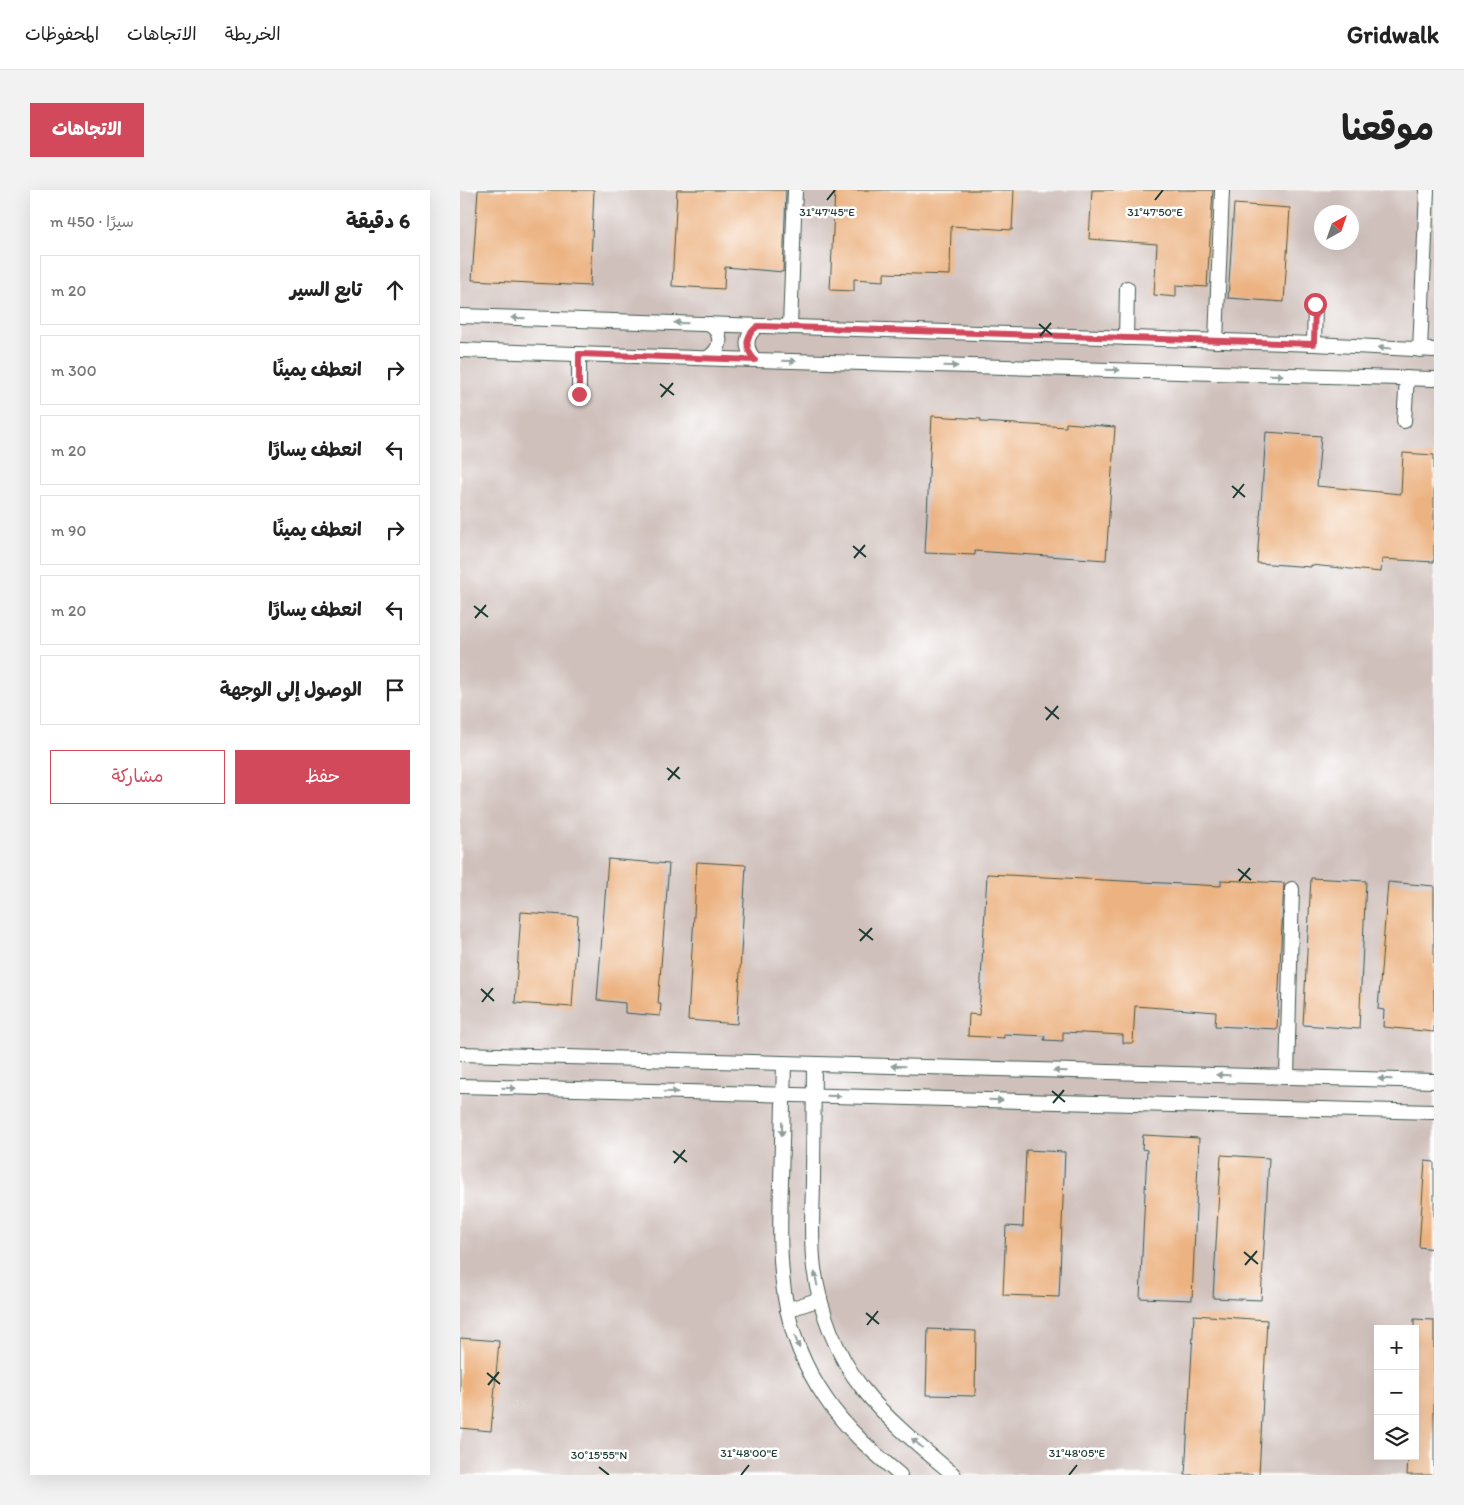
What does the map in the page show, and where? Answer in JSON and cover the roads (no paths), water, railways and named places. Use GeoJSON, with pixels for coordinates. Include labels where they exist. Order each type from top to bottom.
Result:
{"type":"FeatureCollection","features":[{"type":"Feature","properties":{"kind":"lane"},"geometry":{"type":"LineString","coordinates":[[790,327],[795,190]]}},
{"type":"Feature","properties":{"kind":"lane"},"geometry":{"type":"LineString","coordinates":[[1216,341],[1222,190]]}},
{"type":"Feature","properties":{"kind":"lane"},"geometry":{"type":"LineString","coordinates":[[460,316],[1314,344],[1427,350],[1426,190]]}},
{"type":"Feature","properties":{"kind":"lane"},"geometry":{"type":"LineString","coordinates":[[1126,338],[1127,288]]}},
{"type":"Feature","properties":{"kind":"lane"},"geometry":{"type":"LineString","coordinates":[[1314,344],[1315,304]]}},
{"type":"Feature","properties":{"kind":"lane"},"geometry":{"type":"LineString","coordinates":[[707,358],[717,351],[720,339],[718,333],[709,324]]}},
{"type":"Feature","properties":{"kind":"lane"},"geometry":{"type":"LineString","coordinates":[[755,360],[747,349],[747,342],[752,330],[758,326]]}},
{"type":"Feature","properties":{"kind":"lane"},"geometry":{"type":"LineString","coordinates":[[460,350],[1434,379]]}},
{"type":"Feature","properties":{"kind":"lane"},"geometry":{"type":"LineString","coordinates":[[579,354],[579,394]]}},
{"type":"Feature","properties":{"kind":"lane"},"geometry":{"type":"LineString","coordinates":[[1404,421],[1407,378]]}},
{"type":"Feature","properties":{"kind":"lane"},"geometry":{"type":"LineString","coordinates":[[1287,1077],[1292,889]]}},
{"type":"Feature","properties":{"kind":"lane"},"geometry":{"type":"LineString","coordinates":[[460,1054],[1434,1081]]}},
{"type":"Feature","properties":{"kind":"lane"},"geometry":{"type":"LineString","coordinates":[[784,1063],[780,1246],[781,1278],[787,1310],[796,1341],[806,1364],[826,1399],[846,1425],[900,1475]]}},
{"type":"Feature","properties":{"kind":"lane"},"geometry":{"type":"LineString","coordinates":[[814,1064],[812,1234],[814,1267],[820,1299],[830,1330],[844,1360],[862,1388],[883,1413],[954,1475]]}},
{"type":"Feature","properties":{"kind":"lane"},"geometry":{"type":"LineString","coordinates":[[460,1086],[1434,1112]]}},
{"type":"Feature","properties":{"kind":"lane"},"geometry":{"type":"LineString","coordinates":[[787,1310],[820,1299]]}}]}
